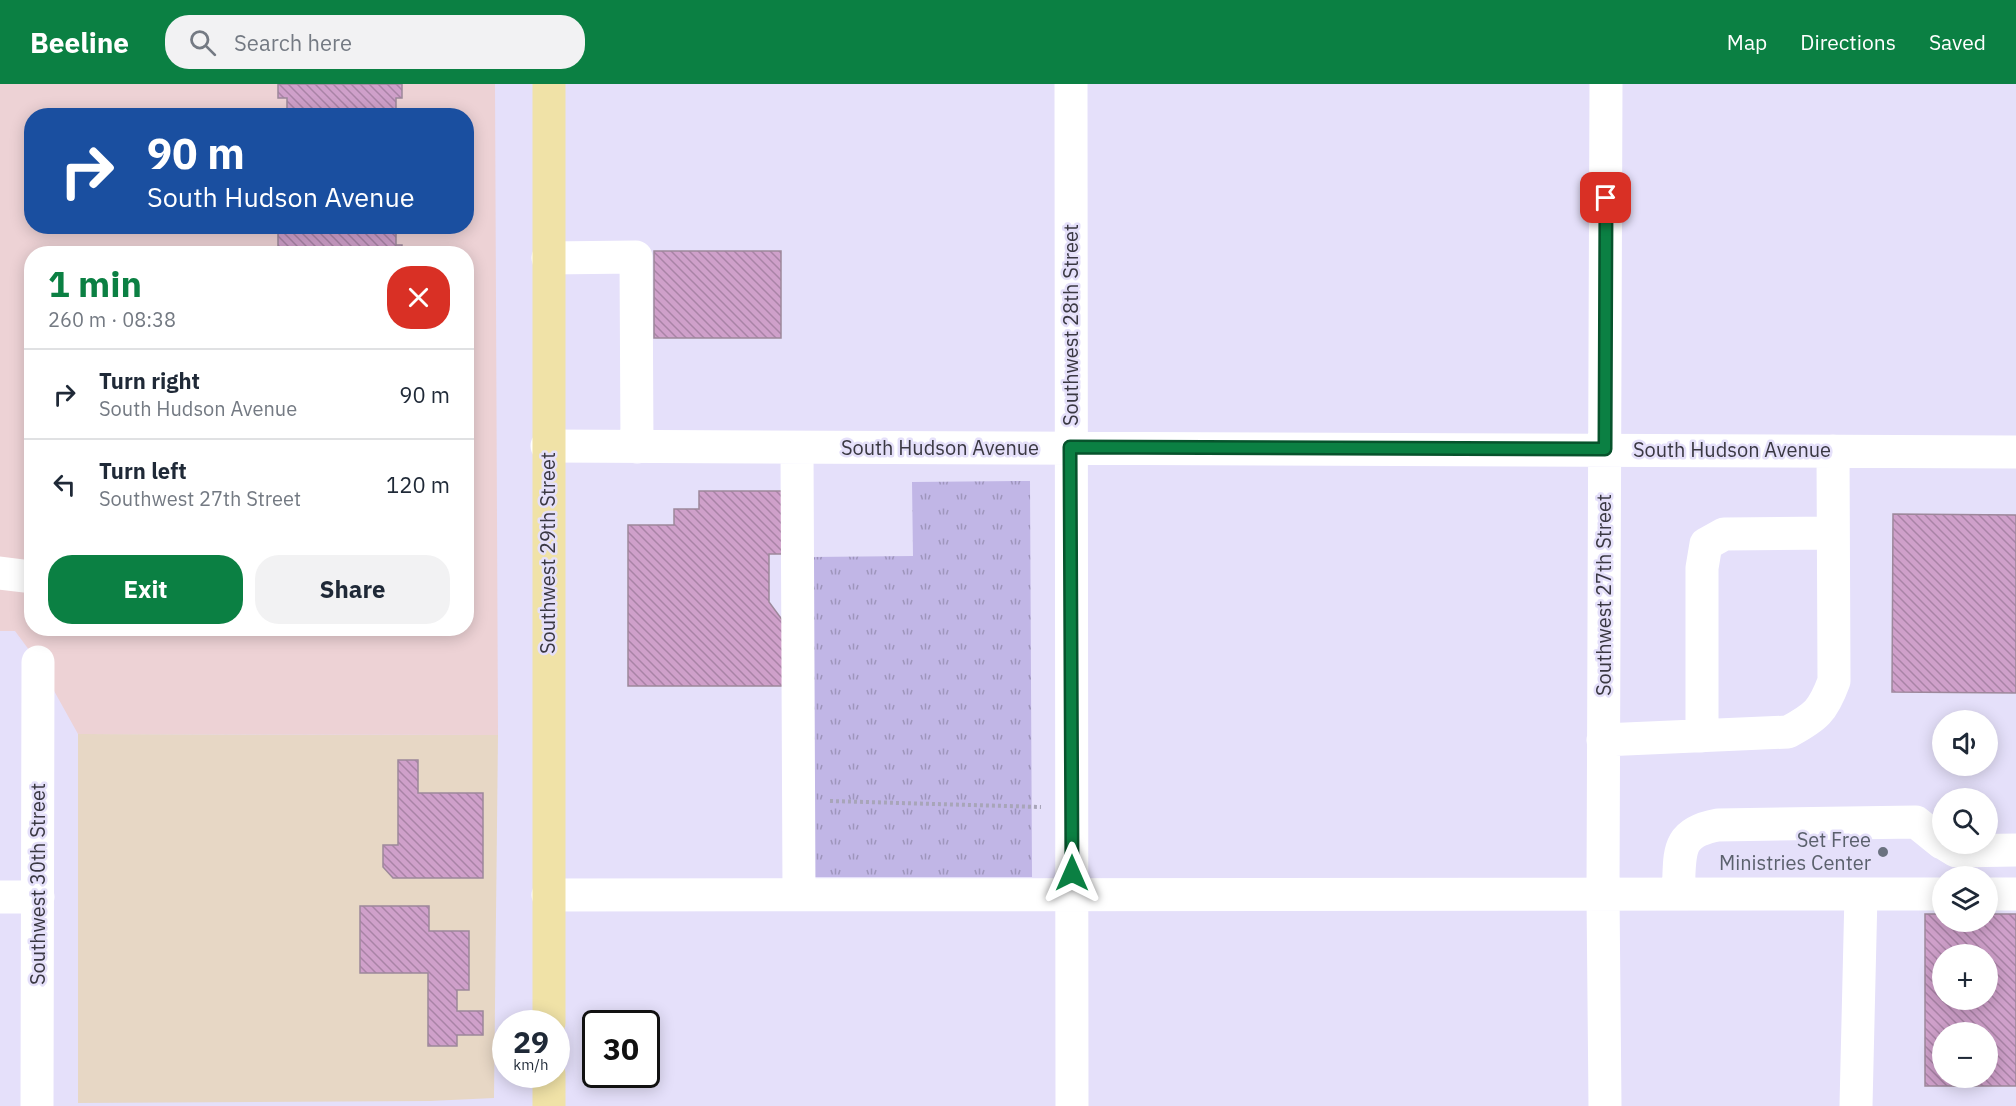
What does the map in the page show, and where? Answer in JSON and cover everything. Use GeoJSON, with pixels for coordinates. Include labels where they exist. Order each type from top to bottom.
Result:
{"type":"FeatureCollection","features":[{"type":"Feature","properties":{"kind":"main road","name":"Southwest 29th Street"},"geometry":{"type":"LineString","coordinates":[[549,84],[547,446],[549,1010]]}},
{"type":"Feature","properties":{"kind":"main road"},"geometry":{"type":"LineString","coordinates":[[549,1088],[549,1106]]}},
{"type":"Feature","properties":{"kind":"street","name":"Southwest 28th Street"},"geometry":{"type":"LineString","coordinates":[[1071,84],[1072,1106]]}},
{"type":"Feature","properties":{"kind":"street","name":"Southwest 27th Street"},"geometry":{"type":"LineString","coordinates":[[1605,1106],[1603,740],[1606,84]]}},
{"type":"Feature","properties":{"kind":"street"},"geometry":{"type":"LineString","coordinates":[[548,258],[636,257],[638,447]]}},
{"type":"Feature","properties":{"kind":"street","name":"South Hudson Avenue"},"geometry":{"type":"LineString","coordinates":[[547,446],[797,449],[1070,447],[2016,452]]}},
{"type":"Feature","properties":{"kind":"street"},"geometry":{"type":"LineString","coordinates":[[797,449],[799,893]]}},
{"type":"Feature","properties":{"kind":"street"},"geometry":{"type":"LineString","coordinates":[[1603,740],[1788,732],[1815,717],[1826,704],[1834,681],[1833,451]]}},
{"type":"Feature","properties":{"kind":"street"},"geometry":{"type":"LineString","coordinates":[[1702,736],[1702,568],[1706,544],[1724,534],[1833,533]]}},
{"type":"Feature","properties":{"kind":"street"},"geometry":{"type":"LineString","coordinates":[[0,573],[24,576]]}},
{"type":"Feature","properties":{"kind":"street","name":"Southwest 30th Street"},"geometry":{"type":"LineString","coordinates":[[37,1106],[38,662]]}},
{"type":"Feature","properties":{"kind":"street"},"geometry":{"type":"LineString","coordinates":[[1678,894],[1683,843],[1696,829],[1718,825],[1916,822],[1932,834]]}},
{"type":"Feature","properties":{"kind":"street"},"geometry":{"type":"LineString","coordinates":[[1998,850],[2016,850]]}},
{"type":"Feature","properties":{"kind":"street"},"geometry":{"type":"LineString","coordinates":[[548,895],[799,893],[1932,894]]}},
{"type":"Feature","properties":{"kind":"street"},"geometry":{"type":"LineString","coordinates":[[1856,1106],[1861,894]]}},
{"type":"Feature","properties":{"kind":"street"},"geometry":{"type":"LineString","coordinates":[[1998,894],[2016,894]]}},
{"type":"Feature","properties":{"kind":"street"},"geometry":{"type":"LineString","coordinates":[[0,897],[38,897]]}},
{"type":"Feature","properties":{"kind":"path"},"geometry":{"type":"LineString","coordinates":[[799,800],[1072,807]]}},
{"type":"Feature","properties":{"kind":"shaded area"},"geometry":{"type":"Polygon","coordinates":[[[0,84],[495,84],[498,735],[78,734],[38,662],[15,631],[0,631],[0,84]]]}},
{"type":"Feature","properties":{"kind":"shaded area"},"geometry":{"type":"Polygon","coordinates":[[[78,734],[498,735],[495,1010],[492,1010],[494,1098],[430,1101],[78,1103],[78,734]]]}},
{"type":"Feature","properties":{"kind":"green space"},"geometry":{"type":"Polygon","coordinates":[[[1030,481],[1032,877],[813,877],[811,557],[913,556],[912,482],[1030,481]]]}},
{"type":"Feature","properties":{"kind":"building"},"geometry":{"type":"Polygon","coordinates":[[[278,84],[402,84],[402,98],[396,98],[396,108],[287,108],[287,98],[278,98],[278,84]]]}},
{"type":"Feature","properties":{"kind":"building"},"geometry":{"type":"Polygon","coordinates":[[[278,234],[396,234],[396,245],[402,245],[402,246],[278,246],[278,234]]]}},
{"type":"Feature","properties":{"kind":"building"},"geometry":{"type":"Polygon","coordinates":[[[654,251],[781,251],[781,338],[654,338],[654,251]]]}},
{"type":"Feature","properties":{"kind":"building"},"geometry":{"type":"Polygon","coordinates":[[[699,491],[786,491],[786,554],[769,554],[769,602],[786,625],[786,686],[628,686],[628,525],[674,525],[674,509],[699,509],[699,491]]]}},
{"type":"Feature","properties":{"kind":"building"},"geometry":{"type":"Polygon","coordinates":[[[1893,514],[2016,515],[2016,693],[1892,692],[1893,514]]]}},
{"type":"Feature","properties":{"kind":"building"},"geometry":{"type":"Polygon","coordinates":[[[398,760],[418,760],[418,793],[483,793],[483,878],[393,878],[383,867],[383,845],[398,845],[398,760]]]}},
{"type":"Feature","properties":{"kind":"building"},"geometry":{"type":"Polygon","coordinates":[[[360,906],[429,906],[429,931],[469,931],[469,990],[457,990],[457,1011],[483,1011],[483,1035],[457,1035],[457,1046],[428,1046],[428,973],[360,973],[360,906]]]}},
{"type":"Feature","properties":{"kind":"building"},"geometry":{"type":"Polygon","coordinates":[[[1925,914],[1932,914],[1932,932],[1998,932],[1998,914],[2016,914],[2016,1086],[1998,1086],[1998,1022],[1932,1022],[1932,1086],[1925,1086],[1925,914]]]}},
{"type":"Feature","properties":{"kind":"place","name":"Set Free Ministries Center"},"geometry":{"type":"Point","coordinates":[1883,852]}},
{"type":"Feature","properties":{"kind":"route"},"geometry":{"type":"LineString","coordinates":[[1072,873],[1070,447],[1605,449],[1606,198]]}}]}
